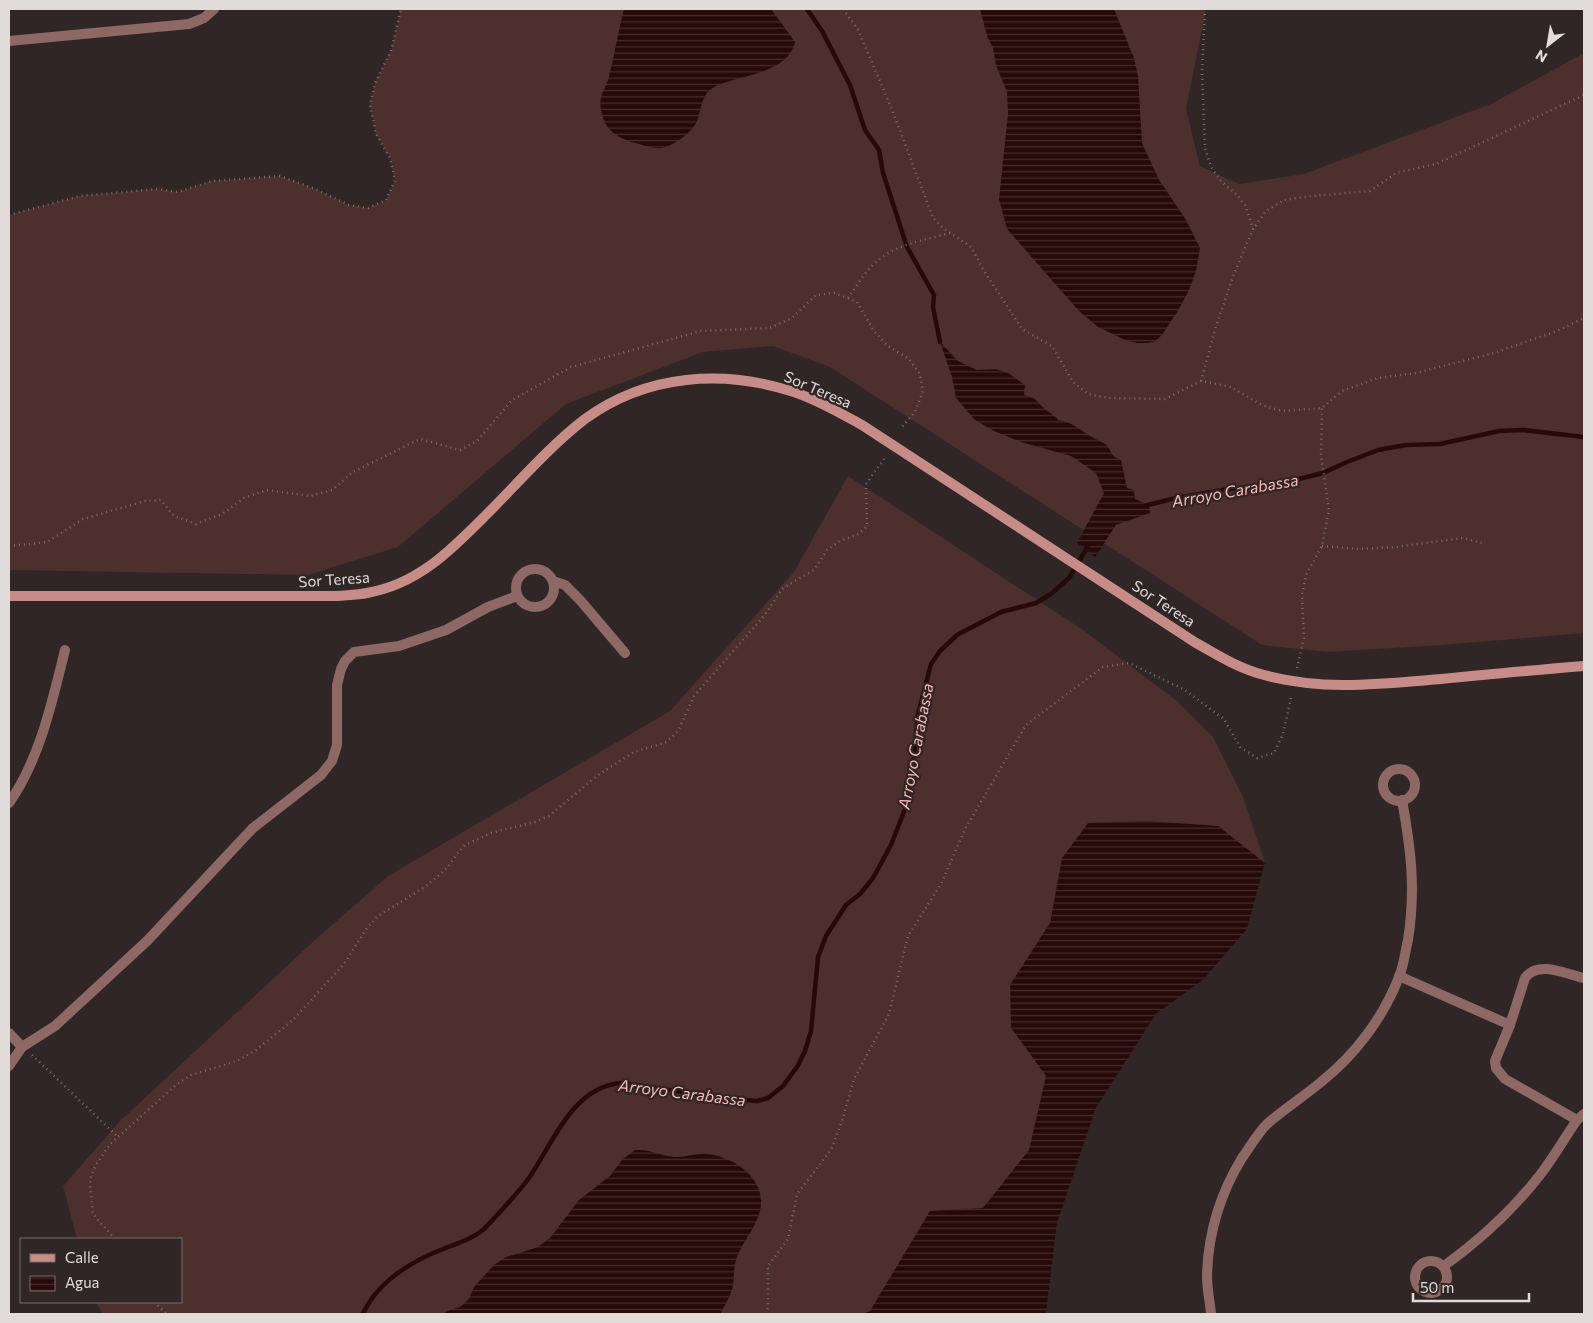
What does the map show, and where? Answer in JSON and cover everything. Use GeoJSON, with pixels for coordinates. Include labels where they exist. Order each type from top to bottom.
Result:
{"type":"FeatureCollection","features":[{"type":"Feature","properties":{"kind":"street"},"geometry":{"type":"LineString","coordinates":[[9,41],[189,24],[204,18],[214,9]]}},
{"type":"Feature","properties":{"kind":"street","name":"Sor Teresa"},"geometry":{"type":"LineString","coordinates":[[9,596],[337,596],[365,594],[381,590],[419,574],[446,554],[558,443],[584,420],[606,405],[644,389],[666,383],[713,377],[738,379],[795,392],[862,425],[1196,642],[1241,668],[1263,675],[1312,684],[1341,686],[1584,666]]}},
{"type":"Feature","properties":{"kind":"street"},"geometry":{"type":"LineString","coordinates":[[528,570],[543,570],[549,574],[553,581],[555,588],[553,596],[543,606],[535,608],[528,606],[517,596],[517,581],[521,574],[528,570]]}},
{"type":"Feature","properties":{"kind":"street"},"geometry":{"type":"LineString","coordinates":[[553,581],[565,585],[625,653]]}},
{"type":"Feature","properties":{"kind":"street"},"geometry":{"type":"LineString","coordinates":[[9,1066],[22,1047],[55,1026],[147,941],[253,828],[322,774],[332,761],[337,745],[337,685],[345,660],[354,652],[399,646],[446,630],[488,607],[517,596]]}},
{"type":"Feature","properties":{"kind":"street"},"geometry":{"type":"LineString","coordinates":[[9,803],[27,775],[54,696],[65,650]]}},
{"type":"Feature","properties":{"kind":"street"},"geometry":{"type":"LineString","coordinates":[[1211,1314],[1207,1278],[1210,1235],[1221,1200],[1234,1171],[1265,1126],[1321,1082],[1356,1048],[1374,1025],[1400,976],[1411,918],[1413,887],[1411,854],[1402,800]]}},
{"type":"Feature","properties":{"kind":"street"},"geometry":{"type":"LineString","coordinates":[[1444,1266],[1476,1243],[1523,1196],[1541,1174],[1580,1117],[1500,1074],[1495,1062],[1510,1025],[1525,978],[1529,973],[1543,968],[1584,978]]}},
{"type":"Feature","properties":{"kind":"street"},"geometry":{"type":"LineString","coordinates":[[1400,976],[1510,1025]]}},
{"type":"Feature","properties":{"kind":"street"},"geometry":{"type":"LineString","coordinates":[[9,1033],[22,1047]]}},
{"type":"Feature","properties":{"kind":"path"},"geometry":{"type":"LineString","coordinates":[[9,215],[80,196],[157,189],[178,192],[212,181],[280,176],[349,205],[368,208],[386,200],[395,180],[390,158],[376,134],[370,105],[375,83],[391,51],[401,9]]}},
{"type":"Feature","properties":{"kind":"path"},"geometry":{"type":"LineString","coordinates":[[843,9],[858,30],[885,93],[933,218],[971,247],[984,271],[1022,329],[1052,346],[1073,382],[1088,394],[1109,398],[1165,399],[1202,381],[1232,386],[1262,405],[1282,411],[1322,408],[1342,391],[1378,378],[1416,373],[1494,354],[1557,331],[1584,318]]}},
{"type":"Feature","properties":{"kind":"path"},"geometry":{"type":"LineString","coordinates":[[1206,9],[1202,71],[1205,148],[1211,167],[1221,181],[1245,205],[1253,229]]}},
{"type":"Feature","properties":{"kind":"path"},"geometry":{"type":"LineString","coordinates":[[1202,381],[1216,326],[1234,274],[1253,229],[1266,211],[1284,200],[1370,191],[1396,173],[1436,164],[1584,95]]}},
{"type":"Feature","properties":{"kind":"path"},"geometry":{"type":"LineString","coordinates":[[848,298],[876,263],[896,249],[951,233]]}},
{"type":"Feature","properties":{"kind":"path"},"geometry":{"type":"LineString","coordinates":[[9,546],[47,542],[83,519],[145,501],[161,500],[174,516],[196,524],[222,514],[244,498],[266,490],[310,496],[332,490],[353,472],[420,439],[460,450],[477,441],[512,400],[571,367],[701,330],[769,328],[792,318],[816,295],[834,293],[857,302],[874,331],[888,346],[910,359],[920,374],[923,391],[915,412],[902,427]]}},
{"type":"Feature","properties":{"kind":"path"},"geometry":{"type":"LineString","coordinates":[[1297,668],[1304,638],[1302,595],[1306,575],[1322,546],[1330,510],[1321,456],[1322,408]]}},
{"type":"Feature","properties":{"kind":"path"},"geometry":{"type":"LineString","coordinates":[[114,1238],[93,1214],[90,1185],[91,1176],[96,1165],[110,1144],[176,1084],[191,1075],[237,1061],[256,1050],[293,1020],[344,964],[367,928],[378,916],[431,882],[448,867],[459,850],[465,845],[491,833],[535,822],[549,816],[598,775],[634,752],[667,742],[678,731],[694,696],[764,616],[783,588],[814,570],[827,550],[840,541],[859,534],[867,526],[866,484],[884,459]]}},
{"type":"Feature","properties":{"kind":"path"},"geometry":{"type":"LineString","coordinates":[[1322,546],[1358,549],[1396,547],[1463,538],[1482,543]]}},
{"type":"Feature","properties":{"kind":"path"},"geometry":{"type":"LineString","coordinates":[[766,1314],[768,1307],[768,1266],[788,1239],[797,1194],[831,1150],[842,1121],[854,1079],[889,1014],[908,936],[941,884],[965,829],[1026,725],[1103,667],[1129,664],[1185,690],[1224,719],[1240,747],[1257,758],[1274,753],[1283,734],[1292,698]]}},
{"type":"Feature","properties":{"kind":"path"},"geometry":{"type":"LineString","coordinates":[[22,1047],[118,1137]]}},
{"type":"Feature","properties":{"kind":"path"},"geometry":{"type":"LineString","coordinates":[[155,1303],[167,1314]]}},
{"type":"Feature","properties":{"kind":"shaded area"},"geometry":{"type":"Polygon","coordinates":[[[401,9],[1206,9],[1186,109],[1200,166],[1239,184],[1304,174],[1491,104],[1584,53],[1584,633],[1327,652],[1262,645],[830,367],[773,346],[703,352],[566,404],[398,547],[308,575],[9,570],[9,215],[80,196],[157,189],[178,192],[212,181],[280,176],[315,189],[349,205],[368,208],[386,200],[395,180],[390,158],[376,134],[370,105],[375,83],[391,51],[401,9]]]}},
{"type":"Feature","properties":{"kind":"shaded area"},"geometry":{"type":"Polygon","coordinates":[[[848,476],[1083,630],[1177,701],[1213,737],[1243,797],[1265,863],[1247,929],[1203,980],[1156,1014],[1096,1108],[1057,1223],[1046,1314],[103,1314],[97,1303],[182,1303],[182,1238],[77,1238],[63,1186],[121,1120],[317,938],[388,876],[670,711],[794,572],[848,476]]]}},
{"type":"Feature","properties":{"kind":"water"},"geometry":{"type":"Polygon","coordinates":[[[624,9],[771,9],[795,42],[790,53],[783,61],[773,67],[726,82],[711,89],[703,101],[695,125],[687,134],[666,147],[650,147],[617,136],[607,126],[601,112],[601,97],[608,79],[624,9]]]}},
{"type":"Feature","properties":{"kind":"water"},"geometry":{"type":"Polygon","coordinates":[[[980,9],[1114,9],[1134,58],[1138,76],[1142,143],[1158,178],[1186,220],[1200,248],[1196,271],[1189,290],[1162,335],[1154,342],[1137,343],[1125,340],[1098,327],[1079,311],[1007,229],[999,199],[1008,114],[1007,92],[996,65],[993,48],[987,36],[980,9]]]}},
{"type":"Feature","properties":{"kind":"water"},"geometry":{"type":"Polygon","coordinates":[[[940,342],[958,361],[977,370],[996,369],[1008,373],[1025,385],[1024,395],[1035,399],[1058,420],[1071,424],[1105,444],[1114,456],[1121,460],[1127,488],[1134,490],[1135,499],[1149,505],[1150,513],[1116,525],[1095,557],[1077,543],[1104,493],[1096,473],[1071,456],[1021,442],[994,431],[975,420],[956,398],[952,377],[940,342]]]}},
{"type":"Feature","properties":{"kind":"water"},"geometry":{"type":"Polygon","coordinates":[[[1146,821],[1218,826],[1265,863],[1247,929],[1203,980],[1156,1014],[1096,1108],[1057,1223],[1046,1314],[863,1314],[870,1311],[930,1211],[983,1208],[1029,1150],[1046,1076],[1011,1028],[1010,985],[1050,923],[1062,858],[1088,823],[1146,821]]]}},
{"type":"Feature","properties":{"kind":"water"},"geometry":{"type":"Polygon","coordinates":[[[635,1150],[671,1157],[703,1154],[716,1156],[735,1163],[744,1169],[757,1185],[761,1204],[758,1219],[736,1260],[732,1290],[720,1314],[442,1314],[460,1307],[469,1299],[474,1287],[494,1265],[506,1257],[538,1247],[550,1238],[579,1200],[611,1175],[622,1160],[635,1150]]]}},
{"type":"Feature","properties":{"kind":"waterway"},"geometry":{"type":"LineString","coordinates":[[807,9],[822,31],[850,85],[865,130],[879,150],[883,173],[907,247],[934,295],[933,307],[940,342]]}},
{"type":"Feature","properties":{"kind":"waterway","name":"Arroyo Carabassa"},"geometry":{"type":"LineString","coordinates":[[1144,506],[1176,498],[1299,479],[1323,473],[1378,450],[1406,445],[1440,444],[1499,431],[1523,430],[1584,437]]}},
{"type":"Feature","properties":{"kind":"waterway","name":"Arroyo Carabassa"},"geometry":{"type":"LineString","coordinates":[[363,1314],[377,1292],[408,1266],[431,1254],[466,1240],[483,1230],[525,1184],[576,1106],[589,1095],[603,1087],[620,1083],[757,1101],[768,1098],[783,1086],[797,1067],[805,1051],[811,1031],[818,957],[826,936],[846,905],[860,894],[873,878],[891,845],[905,809],[912,777],[918,714],[931,664],[940,651],[957,635],[1001,612],[1036,603],[1051,594],[1069,578],[1088,546]]}}]}
